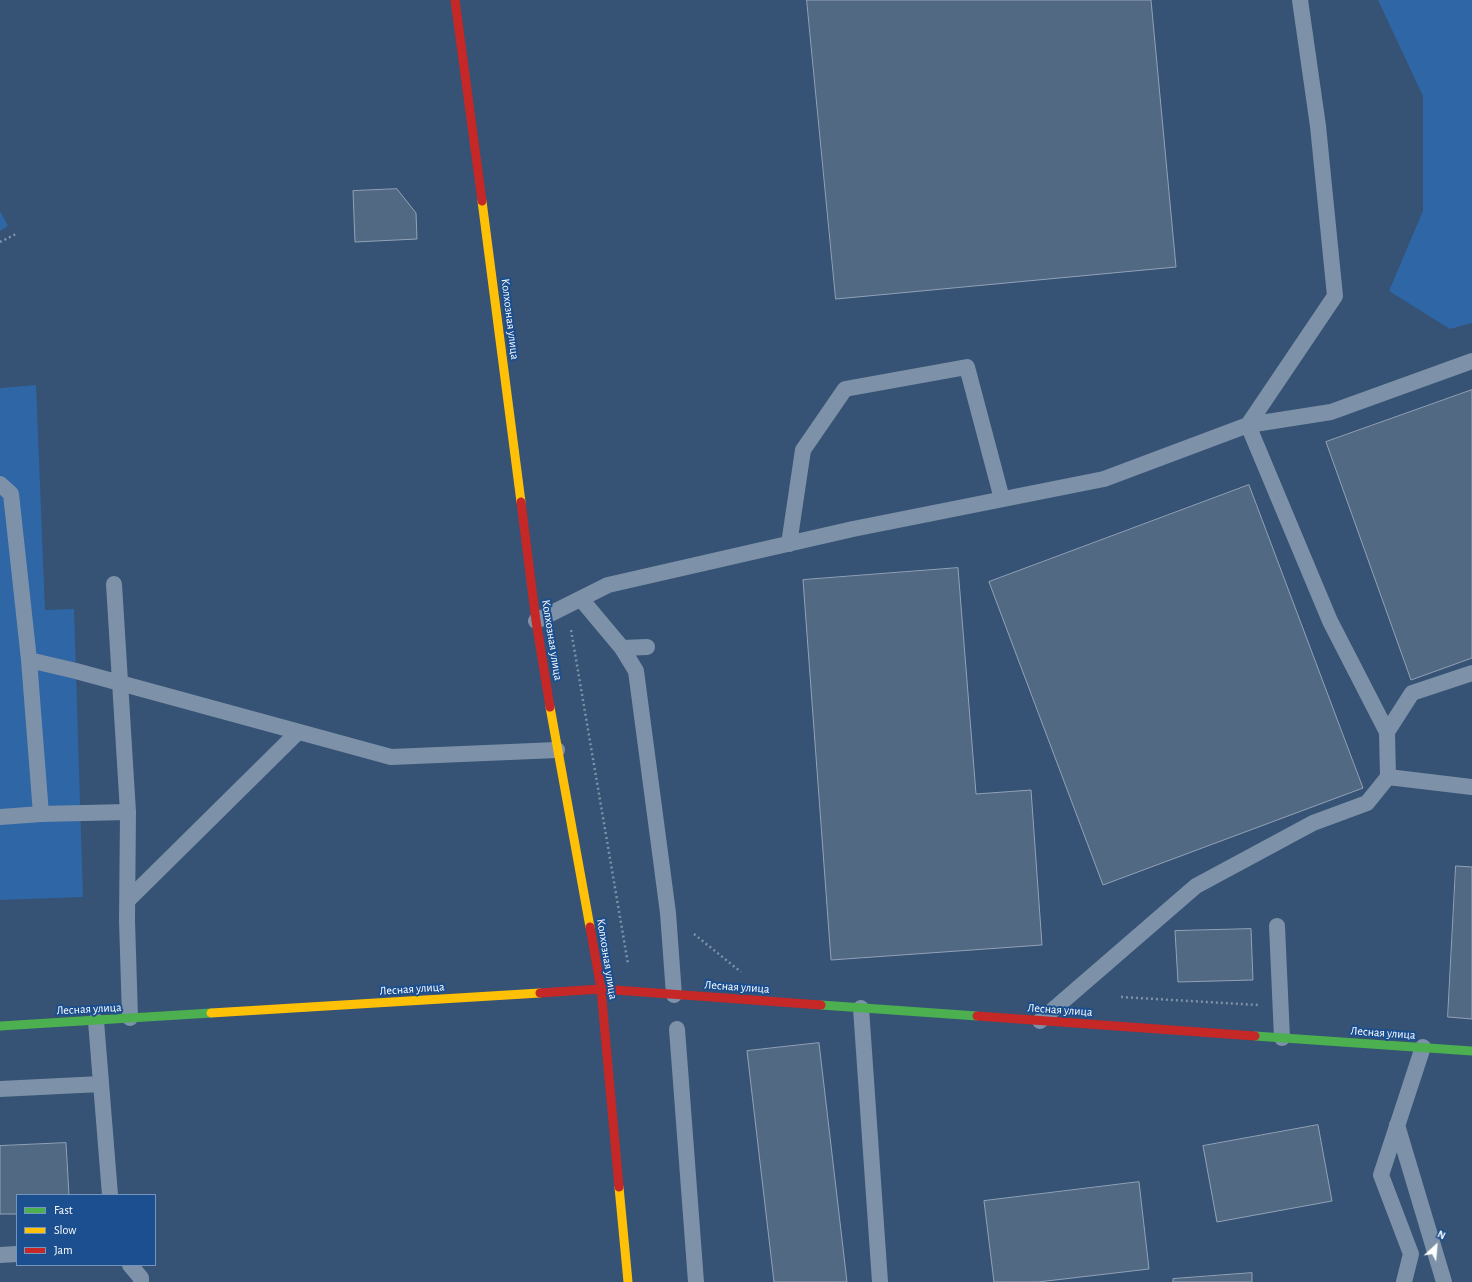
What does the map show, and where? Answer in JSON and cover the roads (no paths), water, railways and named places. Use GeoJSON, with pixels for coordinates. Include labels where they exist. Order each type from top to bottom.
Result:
{"type":"FeatureCollection","features":[{"type":"Feature","properties":{"kind":"street","name":"Колхозная улица"},"geometry":{"type":"LineString","coordinates":[[455,0],[465,64],[536,621],[557,750],[601,990],[628,1282]]}},
{"type":"Feature","properties":{"kind":"street","name":"Лесная улица"},"geometry":{"type":"LineString","coordinates":[[0,1026],[601,990],[1472,1051]]}},
{"type":"Feature","properties":{"kind":"lane"},"geometry":{"type":"LineString","coordinates":[[1248,425],[1335,296],[1318,126],[1300,0]]}},
{"type":"Feature","properties":{"kind":"lane"},"geometry":{"type":"LineString","coordinates":[[536,621],[608,584],[789,544],[1104,479],[1248,425],[1332,412],[1472,362]]}},
{"type":"Feature","properties":{"kind":"lane"},"geometry":{"type":"LineString","coordinates":[[789,544],[803,450],[845,389],[967,367],[1002,499]]}},
{"type":"Feature","properties":{"kind":"lane"},"geometry":{"type":"LineString","coordinates":[[1040,1021],[1196,886],[1313,823],[1367,803],[1388,777],[1387,732],[1330,621],[1248,425]]}},
{"type":"Feature","properties":{"kind":"lane"},"geometry":{"type":"LineString","coordinates":[[0,484],[11,494],[29,660],[41,814]]}},
{"type":"Feature","properties":{"kind":"lane"},"geometry":{"type":"LineString","coordinates":[[114,584],[128,812],[127,920],[130,1018]]}},
{"type":"Feature","properties":{"kind":"lane"},"geometry":{"type":"LineString","coordinates":[[581,598],[622,648],[636,671],[649,726],[669,889],[668,913],[674,994]]}},
{"type":"Feature","properties":{"kind":"lane"},"geometry":{"type":"LineString","coordinates":[[622,648],[647,647]]}},
{"type":"Feature","properties":{"kind":"lane"},"geometry":{"type":"LineString","coordinates":[[29,660],[391,757],[557,750]]}},
{"type":"Feature","properties":{"kind":"lane"},"geometry":{"type":"LineString","coordinates":[[1387,732],[1412,693],[1472,673]]}},
{"type":"Feature","properties":{"kind":"lane"},"geometry":{"type":"LineString","coordinates":[[128,900],[298,732]]}},
{"type":"Feature","properties":{"kind":"lane"},"geometry":{"type":"LineString","coordinates":[[1388,777],[1472,788]]}},
{"type":"Feature","properties":{"kind":"lane"},"geometry":{"type":"LineString","coordinates":[[0,817],[41,814],[128,812]]}},
{"type":"Feature","properties":{"kind":"lane"},"geometry":{"type":"LineString","coordinates":[[1278,926],[1282,1038]]}},
{"type":"Feature","properties":{"kind":"lane"},"geometry":{"type":"LineString","coordinates":[[861,1008],[880,1282]]}},
{"type":"Feature","properties":{"kind":"lane"},"geometry":{"type":"LineString","coordinates":[[96,1021],[110,1194]]}},
{"type":"Feature","properties":{"kind":"lane"},"geometry":{"type":"LineString","coordinates":[[677,1029],[696,1282]]}},
{"type":"Feature","properties":{"kind":"lane"},"geometry":{"type":"LineString","coordinates":[[1404,1282],[1411,1254],[1381,1176],[1423,1047]]}},
{"type":"Feature","properties":{"kind":"lane"},"geometry":{"type":"LineString","coordinates":[[0,1089],[101,1084]]}},
{"type":"Feature","properties":{"kind":"lane"},"geometry":{"type":"LineString","coordinates":[[1397,1125],[1444,1282]]}},
{"type":"Feature","properties":{"kind":"lane"},"geometry":{"type":"LineString","coordinates":[[0,1255],[16,1254]]}},
{"type":"Feature","properties":{"kind":"lane"},"geometry":{"type":"LineString","coordinates":[[131,1266],[141,1278],[141,1282]]}}]}
